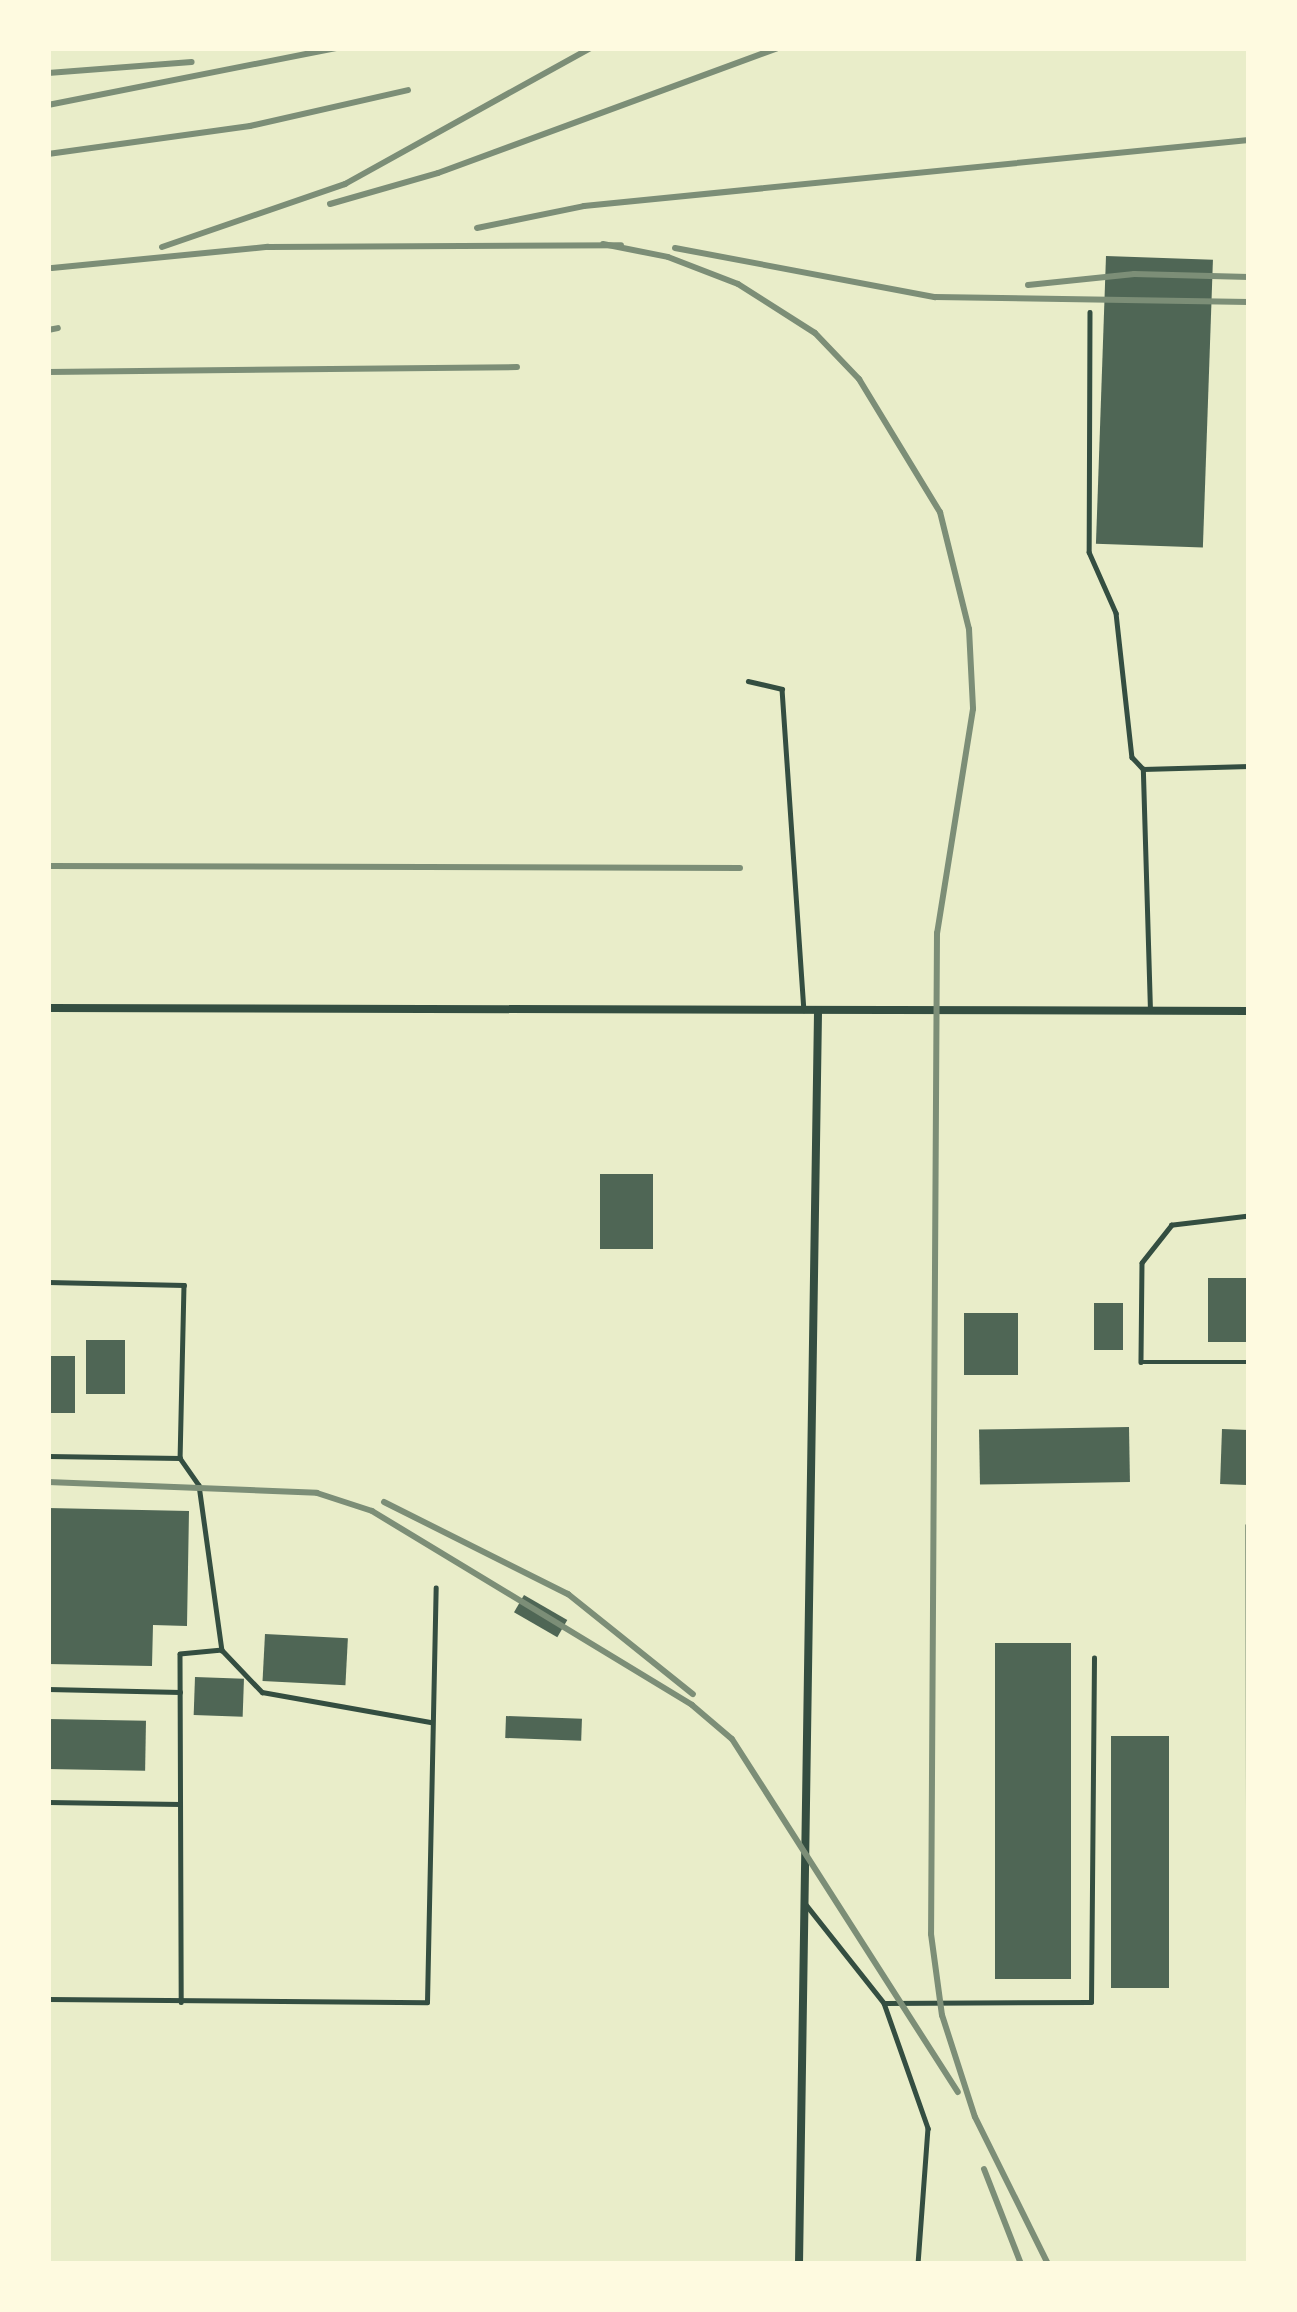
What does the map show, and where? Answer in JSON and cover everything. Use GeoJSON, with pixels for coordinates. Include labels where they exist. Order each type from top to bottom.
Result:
{"type":"FeatureCollection","features":[{"type":"Feature","properties":{"kind":"street"},"geometry":{"type":"LineString","coordinates":[[48,1008],[1249,1011]]}},
{"type":"Feature","properties":{"kind":"street"},"geometry":{"type":"LineString","coordinates":[[799,2264],[818,1010]]}},
{"type":"Feature","properties":{"kind":"lane"},"geometry":{"type":"LineString","coordinates":[[1090,312],[1089,552],[1116,613],[1132,757],[1143,769],[1150,1011]]}},
{"type":"Feature","properties":{"kind":"lane"},"geometry":{"type":"LineString","coordinates":[[748,681],[782,689],[804,1010]]}},
{"type":"Feature","properties":{"kind":"lane"},"geometry":{"type":"LineString","coordinates":[[1143,769],[1249,766]]}},
{"type":"Feature","properties":{"kind":"lane"},"geometry":{"type":"LineString","coordinates":[[1249,1216],[1172,1225],[1142,1263],[1141,1362],[1249,1362]]}},
{"type":"Feature","properties":{"kind":"lane"},"geometry":{"type":"LineString","coordinates":[[48,1282],[184,1285],[180,1458],[199,1485],[222,1650],[262,1691],[431,1721]]}},
{"type":"Feature","properties":{"kind":"lane"},"geometry":{"type":"LineString","coordinates":[[48,1456],[180,1458]]}},
{"type":"Feature","properties":{"kind":"lane"},"geometry":{"type":"LineString","coordinates":[[1248,1525],[1249,2120]]}},
{"type":"Feature","properties":{"kind":"lane"},"geometry":{"type":"LineString","coordinates":[[48,2000],[427,2002],[436,1588]]}},
{"type":"Feature","properties":{"kind":"lane"},"geometry":{"type":"LineString","coordinates":[[181,2002],[180,1654],[222,1650]]}},
{"type":"Feature","properties":{"kind":"lane"},"geometry":{"type":"LineString","coordinates":[[884,2003],[1091,2002],[1094,1658]]}},
{"type":"Feature","properties":{"kind":"lane"},"geometry":{"type":"LineString","coordinates":[[48,1689],[180,1692]]}},
{"type":"Feature","properties":{"kind":"lane"},"geometry":{"type":"LineString","coordinates":[[48,1802],[180,1804]]}},
{"type":"Feature","properties":{"kind":"lane"},"geometry":{"type":"LineString","coordinates":[[805,1902],[884,2003],[928,2128],[918,2264]]}},
{"type":"Feature","properties":{"kind":"building"},"geometry":{"type":"Polygon","coordinates":[[[1106,256],[1213,260],[1203,548],[1096,544],[1106,256]]]}},
{"type":"Feature","properties":{"kind":"building"},"geometry":{"type":"Polygon","coordinates":[[[600,1174],[653,1174],[653,1249],[600,1249],[600,1174]]]}},
{"type":"Feature","properties":{"kind":"building"},"geometry":{"type":"Polygon","coordinates":[[[1208,1278],[1249,1278],[1249,1342],[1208,1342],[1208,1278]]]}},
{"type":"Feature","properties":{"kind":"building"},"geometry":{"type":"Polygon","coordinates":[[[1094,1303],[1123,1303],[1123,1350],[1094,1350],[1094,1303]]]}},
{"type":"Feature","properties":{"kind":"building"},"geometry":{"type":"Polygon","coordinates":[[[964,1313],[1018,1313],[1018,1375],[964,1375],[964,1313]]]}},
{"type":"Feature","properties":{"kind":"building"},"geometry":{"type":"Polygon","coordinates":[[[86,1340],[125,1340],[125,1394],[86,1394],[86,1340]]]}},
{"type":"Feature","properties":{"kind":"building"},"geometry":{"type":"Polygon","coordinates":[[[48,1356],[75,1356],[75,1413],[48,1413],[48,1356]]]}},
{"type":"Feature","properties":{"kind":"building"},"geometry":{"type":"Polygon","coordinates":[[[1129,1427],[1130,1482],[980,1485],[979,1430],[1129,1427]]]}},
{"type":"Feature","properties":{"kind":"building"},"geometry":{"type":"Polygon","coordinates":[[[1222,1429],[1249,1430],[1247,1485],[1220,1484],[1222,1429]]]}},
{"type":"Feature","properties":{"kind":"building"},"geometry":{"type":"Polygon","coordinates":[[[48,1508],[189,1511],[187,1626],[153,1625],[152,1666],[48,1664],[48,1508]]]}},
{"type":"Feature","properties":{"kind":"building"},"geometry":{"type":"Polygon","coordinates":[[[524,1595],[567,1620],[557,1637],[514,1612],[524,1595]]]}},
{"type":"Feature","properties":{"kind":"building"},"geometry":{"type":"Polygon","coordinates":[[[265,1634],[348,1638],[345,1685],[263,1681],[265,1634]]]}},
{"type":"Feature","properties":{"kind":"building"},"geometry":{"type":"Polygon","coordinates":[[[995,1643],[1071,1643],[1071,1979],[995,1979],[995,1643]]]}},
{"type":"Feature","properties":{"kind":"building"},"geometry":{"type":"Polygon","coordinates":[[[195,1677],[244,1679],[243,1717],[194,1715],[195,1677]]]}},
{"type":"Feature","properties":{"kind":"building"},"geometry":{"type":"Polygon","coordinates":[[[506,1716],[582,1719],[581,1741],[505,1738],[506,1716]]]}},
{"type":"Feature","properties":{"kind":"building"},"geometry":{"type":"Polygon","coordinates":[[[48,1719],[146,1721],[145,1771],[48,1769],[48,1719]]]}},
{"type":"Feature","properties":{"kind":"building"},"geometry":{"type":"Polygon","coordinates":[[[1111,1736],[1169,1736],[1169,1988],[1111,1988],[1111,1736]]]}},
{"type":"Feature","properties":{"kind":"railway"},"geometry":{"type":"LineString","coordinates":[[48,105],[337,48]]}},
{"type":"Feature","properties":{"kind":"railway"},"geometry":{"type":"LineString","coordinates":[[162,247],[345,184],[590,48]]}},
{"type":"Feature","properties":{"kind":"railway"},"geometry":{"type":"LineString","coordinates":[[330,204],[438,173],[777,48]]}},
{"type":"Feature","properties":{"kind":"railway"},"geometry":{"type":"LineString","coordinates":[[48,73],[192,62]]}},
{"type":"Feature","properties":{"kind":"railway"},"geometry":{"type":"LineString","coordinates":[[48,154],[250,126],[408,90]]}},
{"type":"Feature","properties":{"kind":"railway"},"geometry":{"type":"LineString","coordinates":[[477,228],[584,206],[1249,140]]}},
{"type":"Feature","properties":{"kind":"railway"},"geometry":{"type":"LineString","coordinates":[[603,244],[668,257],[738,284],[815,333],[859,379],[940,512],[969,629],[973,709],[937,933],[931,1934],[942,2015],[975,2117],[1048,2264]]}},
{"type":"Feature","properties":{"kind":"railway"},"geometry":{"type":"LineString","coordinates":[[52,268],[268,247],[621,245]]}},
{"type":"Feature","properties":{"kind":"railway"},"geometry":{"type":"LineString","coordinates":[[675,248],[935,297],[1249,302]]}},
{"type":"Feature","properties":{"kind":"railway"},"geometry":{"type":"LineString","coordinates":[[1028,285],[1134,274],[1249,277]]}},
{"type":"Feature","properties":{"kind":"railway"},"geometry":{"type":"LineString","coordinates":[[48,330],[58,328]]}},
{"type":"Feature","properties":{"kind":"railway"},"geometry":{"type":"LineString","coordinates":[[48,372],[517,367]]}},
{"type":"Feature","properties":{"kind":"railway"},"geometry":{"type":"LineString","coordinates":[[48,866],[740,868]]}},
{"type":"Feature","properties":{"kind":"railway"},"geometry":{"type":"LineString","coordinates":[[48,1482],[317,1493],[372,1511],[692,1705],[732,1739],[958,2092]]}},
{"type":"Feature","properties":{"kind":"railway"},"geometry":{"type":"LineString","coordinates":[[384,1502],[568,1594],[693,1694]]}},
{"type":"Feature","properties":{"kind":"railway"},"geometry":{"type":"LineString","coordinates":[[984,2169],[1021,2264]]}}]}
